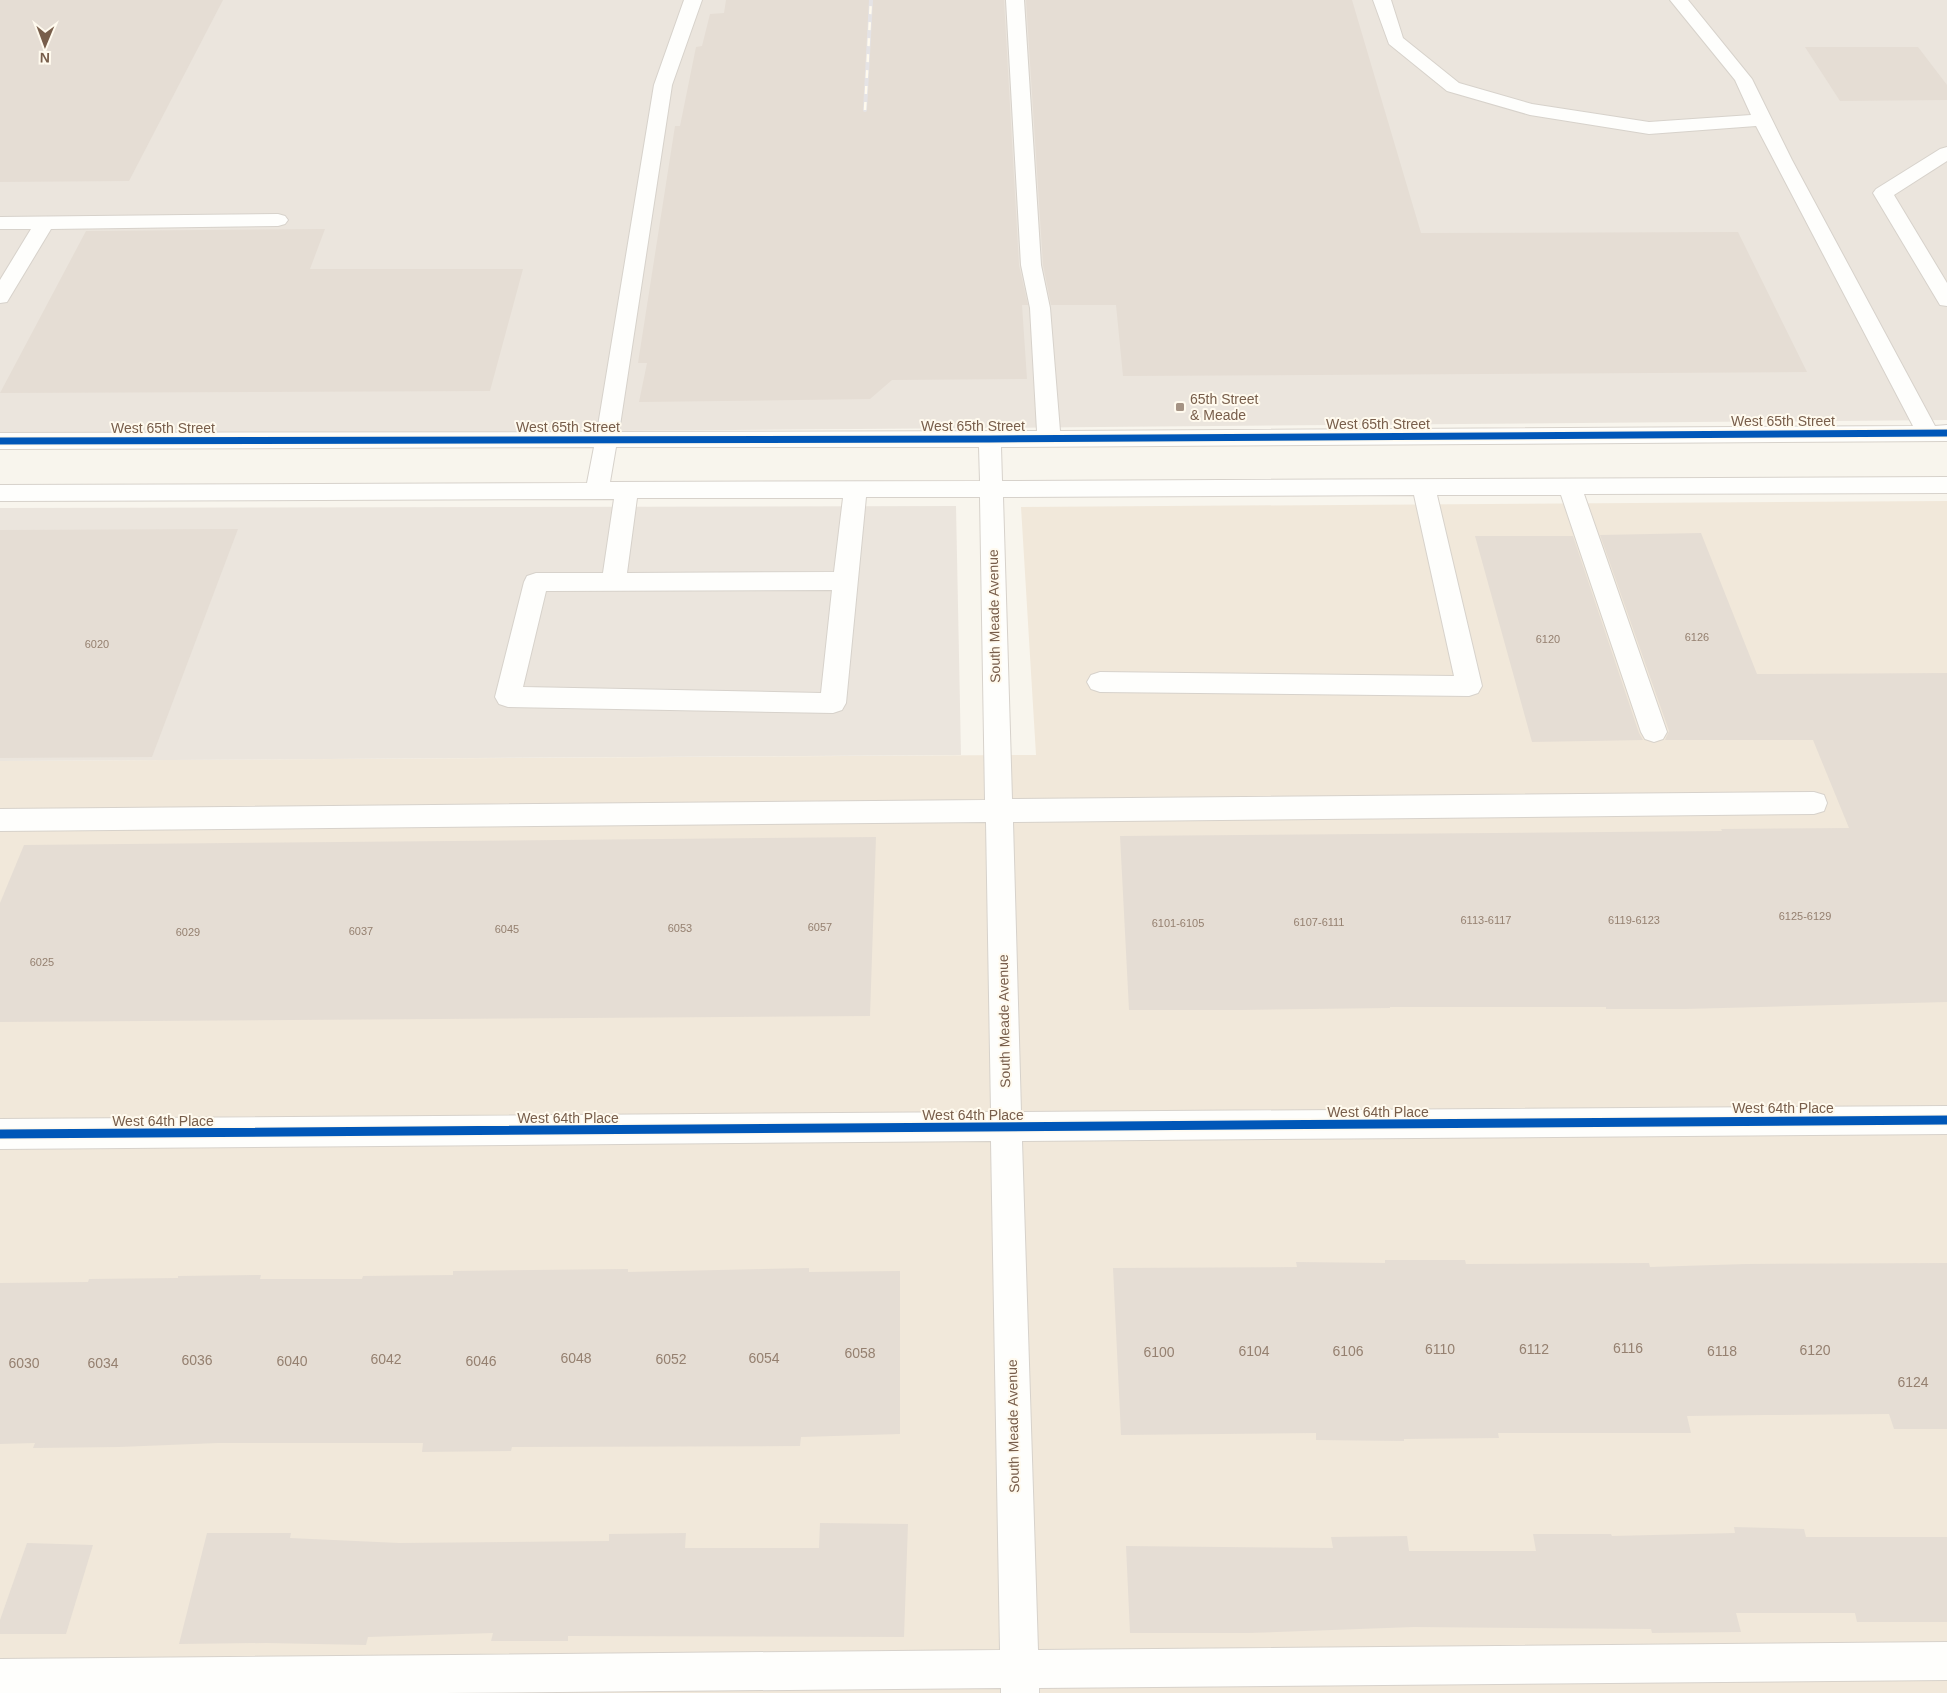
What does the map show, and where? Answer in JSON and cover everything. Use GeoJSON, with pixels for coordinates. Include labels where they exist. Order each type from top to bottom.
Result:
{"type":"FeatureCollection","features":[{"type":"Feature","properties":{"kind":"street"},"geometry":{"type":"LineString","coordinates":[[597,490],[663,85],[693,0]]}},
{"type":"Feature","properties":{"kind":"street"},"geometry":{"type":"LineString","coordinates":[[1015,0],[1031,265],[1040,308],[1049,438]]}},
{"type":"Feature","properties":{"kind":"street"},"geometry":{"type":"LineString","coordinates":[[1382,0],[1394,40],[1453,87],[1530,109],[1649,128],[1763,120]]}},
{"type":"Feature","properties":{"kind":"street"},"geometry":{"type":"LineString","coordinates":[[1679,0],[1743,79],[1763,120],[1937,433]]}},
{"type":"Feature","properties":{"kind":"street"},"geometry":{"type":"LineString","coordinates":[[1947,153],[1883,193],[1947,300]]}},
{"type":"Feature","properties":{"kind":"street"},"geometry":{"type":"LineString","coordinates":[[0,223],[278,220]]}},
{"type":"Feature","properties":{"kind":"street"},"geometry":{"type":"LineString","coordinates":[[0,297],[45,223]]}},
{"type":"Feature","properties":{"kind":"street","name":"West 65th Street"},"geometry":{"type":"LineString","coordinates":[[0,441],[990,439],[1937,433]]}},
{"type":"Feature","properties":{"kind":"street","name":"South Meade Avenue"},"geometry":{"type":"LineString","coordinates":[[990,439],[1019,1681]]}},
{"type":"Feature","properties":{"kind":"street"},"geometry":{"type":"LineString","coordinates":[[0,493],[1947,485]]}},
{"type":"Feature","properties":{"kind":"street"},"geometry":{"type":"LineString","coordinates":[[1570,487],[1654,732]]}},
{"type":"Feature","properties":{"kind":"street"},"geometry":{"type":"LineString","coordinates":[[1100,682],[1469,686],[1424,488]]}},
{"type":"Feature","properties":{"kind":"street"},"geometry":{"type":"LineString","coordinates":[[846,581],[536,582],[508,697],[833,703],[846,581],[855,489]]}},
{"type":"Feature","properties":{"kind":"street"},"geometry":{"type":"LineString","coordinates":[[614,582],[628,490]]}},
{"type":"Feature","properties":{"kind":"street"},"geometry":{"type":"LineString","coordinates":[[0,820],[999,809],[1814,803]]}},
{"type":"Feature","properties":{"kind":"street","name":"West 64th Place"},"geometry":{"type":"LineString","coordinates":[[0,1134],[1947,1120]]}},
{"type":"Feature","properties":{"kind":"street"},"geometry":{"type":"LineString","coordinates":[[0,1678],[1019,1681],[1947,1662]]}},
{"type":"Feature","properties":{"kind":"shaded area"},"geometry":{"type":"Polygon","coordinates":[[[0,0],[1947,0],[1947,420],[0,436],[0,0]]]}},
{"type":"Feature","properties":{"kind":"shaded area"},"geometry":{"type":"Polygon","coordinates":[[[1947,501],[1947,1693],[0,1693],[0,761],[1036,755],[1021,507],[1947,501]]]}},
{"type":"Feature","properties":{"kind":"shaded area"},"geometry":{"type":"Polygon","coordinates":[[[956,506],[961,755],[0,761],[0,508],[956,506]]]}},
{"type":"Feature","properties":{"kind":"building"},"geometry":{"type":"Polygon","coordinates":[[[0,0],[223,0],[129,181],[0,182],[0,0]]]}},
{"type":"Feature","properties":{"kind":"building"},"geometry":{"type":"Polygon","coordinates":[[[726,0],[1004,0],[1019,265],[1028,305],[1022,305],[1027,379],[892,380],[870,399],[639,402],[647,363],[638,363],[675,126],[680,126],[696,47],[702,46],[710,14],[724,13],[726,0]]]}},
{"type":"Feature","properties":{"kind":"building"},"geometry":{"type":"Polygon","coordinates":[[[1026,0],[1352,0],[1421,233],[1738,232],[1807,372],[1123,376],[1116,305],[1051,305],[1043,265],[1026,0]]]}},
{"type":"Feature","properties":{"kind":"building"},"geometry":{"type":"Polygon","coordinates":[[[1805,47],[1918,47],[1947,85],[1947,100],[1840,101],[1805,47]]]}},
{"type":"Feature","properties":{"kind":"building"},"geometry":{"type":"Polygon","coordinates":[[[325,229],[310,269],[523,269],[490,391],[0,393],[86,231],[325,229]]]}},
{"type":"Feature","properties":{"kind":"building"},"geometry":{"type":"Polygon","coordinates":[[[238,529],[152,757],[0,758],[0,530],[238,529]]]}},
{"type":"Feature","properties":{"kind":"building"},"geometry":{"type":"Polygon","coordinates":[[[1701,533],[1757,674],[1947,673],[1947,1002],[1685,1009],[1390,1007],[1129,1010],[1120,836],[1722,831],[1721,829],[1849,828],[1813,740],[1665,740],[1669,731],[1600,535],[1701,533]]]}},
{"type":"Feature","properties":{"kind":"building"},"geometry":{"type":"Polygon","coordinates":[[[1475,536],[1573,536],[1639,733],[1643,740],[1532,742],[1475,536]]]}},
{"type":"Feature","properties":{"kind":"building"},"geometry":{"type":"Polygon","coordinates":[[[876,837],[870,1016],[0,1022],[0,903],[24,845],[876,837]]]}},
{"type":"Feature","properties":{"kind":"building"},"geometry":{"type":"Polygon","coordinates":[[[1385,1260],[1465,1260],[1466,1264],[1649,1263],[1650,1267],[1746,1264],[1947,1263],[1947,1429],[1894,1429],[1889,1414],[1687,1416],[1691,1433],[1498,1433],[1499,1438],[1404,1439],[1404,1441],[1316,1440],[1316,1433],[1121,1435],[1113,1268],[1297,1267],[1296,1262],[1385,1263],[1385,1260]]]}},
{"type":"Feature","properties":{"kind":"building"},"geometry":{"type":"Polygon","coordinates":[[[809,1268],[809,1272],[900,1271],[900,1434],[801,1437],[800,1446],[512,1447],[511,1451],[422,1452],[423,1443],[218,1443],[33,1448],[35,1443],[0,1444],[0,1283],[88,1282],[89,1279],[178,1278],[178,1276],[261,1275],[260,1279],[362,1279],[363,1276],[453,1275],[453,1271],[628,1269],[628,1272],[809,1268]]]}},
{"type":"Feature","properties":{"kind":"building"},"geometry":{"type":"Polygon","coordinates":[[[820,1523],[908,1524],[904,1637],[568,1636],[568,1641],[491,1641],[493,1633],[368,1637],[366,1645],[179,1644],[207,1533],[291,1533],[290,1538],[399,1543],[609,1541],[609,1534],[686,1533],[685,1548],[819,1548],[820,1523]]]}},
{"type":"Feature","properties":{"kind":"building"},"geometry":{"type":"Polygon","coordinates":[[[1734,1527],[1804,1529],[1806,1537],[1947,1537],[1947,1622],[1857,1622],[1855,1613],[1736,1613],[1741,1632],[1652,1633],[1651,1629],[1414,1627],[1248,1633],[1130,1633],[1126,1546],[1333,1548],[1331,1537],[1407,1536],[1409,1551],[1536,1551],[1533,1534],[1611,1534],[1612,1536],[1735,1533],[1734,1527]]]}},
{"type":"Feature","properties":{"kind":"building"},"geometry":{"type":"Polygon","coordinates":[[[27,1543],[93,1545],[66,1634],[0,1634],[0,1620],[27,1543]]]}},
{"type":"Feature","properties":{"kind":"railway"},"geometry":{"type":"LineString","coordinates":[[865,110],[871,0]]}},
{"type":"Feature","properties":{"kind":"cycle path"},"geometry":{"type":"LineString","coordinates":[[0,441],[990,439],[1947,433]]}},
{"type":"Feature","properties":{"kind":"cycle path"},"geometry":{"type":"LineString","coordinates":[[0,1134],[1947,1120]]}},
{"type":"Feature","properties":{"kind":"place","name":"65th Street & Meade"},"geometry":{"type":"Point","coordinates":[1180,407]}}]}
